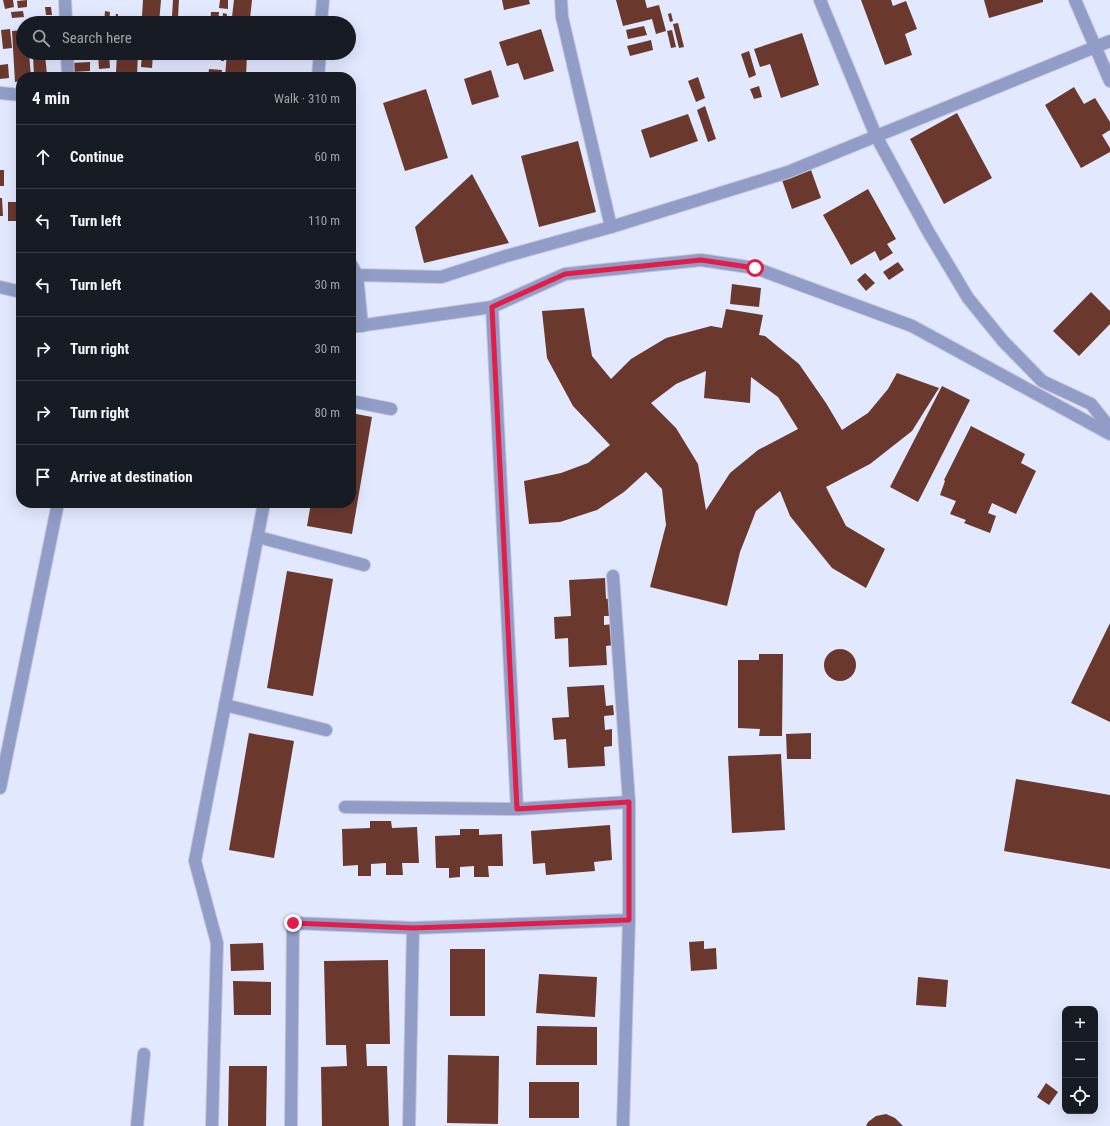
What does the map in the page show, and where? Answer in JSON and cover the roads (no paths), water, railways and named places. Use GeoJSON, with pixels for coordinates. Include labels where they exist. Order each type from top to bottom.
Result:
{"type":"FeatureCollection","features":[{"type":"Feature","properties":{"kind":"street"},"geometry":{"type":"LineString","coordinates":[[65,0],[66,16]]}},
{"type":"Feature","properties":{"kind":"street"},"geometry":{"type":"LineString","coordinates":[[322,16],[323,0]]}},
{"type":"Feature","properties":{"kind":"street"},"geometry":{"type":"LineString","coordinates":[[561,0],[562,17],[611,227]]}},
{"type":"Feature","properties":{"kind":"street"},"geometry":{"type":"LineString","coordinates":[[820,0],[876,136],[929,232],[968,298],[1003,341],[1042,381],[1091,404],[1110,428]]}},
{"type":"Feature","properties":{"kind":"street"},"geometry":{"type":"LineString","coordinates":[[1075,0],[1110,81]]}},
{"type":"Feature","properties":{"kind":"street"},"geometry":{"type":"LineString","coordinates":[[1110,41],[788,172],[611,227],[506,256],[441,277],[357,275],[357,326],[492,307],[565,274],[701,260],[755,268],[912,326],[1110,434]]}},
{"type":"Feature","properties":{"kind":"street"},"geometry":{"type":"LineString","coordinates":[[67,60],[68,72]]}},
{"type":"Feature","properties":{"kind":"street"},"geometry":{"type":"LineString","coordinates":[[318,72],[319,60]]}},
{"type":"Feature","properties":{"kind":"street"},"geometry":{"type":"LineString","coordinates":[[0,93],[16,95]]}},
{"type":"Feature","properties":{"kind":"street"},"geometry":{"type":"LineString","coordinates":[[0,287],[16,291]]}},
{"type":"Feature","properties":{"kind":"street"},"geometry":{"type":"LineString","coordinates":[[492,307],[517,809]]}},
{"type":"Feature","properties":{"kind":"street"},"geometry":{"type":"LineString","coordinates":[[356,402],[391,410]]}},
{"type":"Feature","properties":{"kind":"street"},"geometry":{"type":"LineString","coordinates":[[0,788],[57,508]]}},
{"type":"Feature","properties":{"kind":"street"},"geometry":{"type":"LineString","coordinates":[[212,1126],[217,943],[196,861],[263,508]]}},
{"type":"Feature","properties":{"kind":"street"},"geometry":{"type":"LineString","coordinates":[[258,537],[364,565]]}},
{"type":"Feature","properties":{"kind":"street"},"geometry":{"type":"LineString","coordinates":[[613,576],[629,802],[629,920],[623,1126]]}},
{"type":"Feature","properties":{"kind":"street"},"geometry":{"type":"LineString","coordinates":[[225,705],[326,730]]}},
{"type":"Feature","properties":{"kind":"street"},"geometry":{"type":"LineString","coordinates":[[345,807],[517,809],[629,802]]}},
{"type":"Feature","properties":{"kind":"street"},"geometry":{"type":"LineString","coordinates":[[291,1126],[293,923],[413,928],[629,920]]}},
{"type":"Feature","properties":{"kind":"street"},"geometry":{"type":"LineString","coordinates":[[409,1126],[413,928]]}},
{"type":"Feature","properties":{"kind":"street"},"geometry":{"type":"LineString","coordinates":[[138,1126],[144,1054]]}}]}
